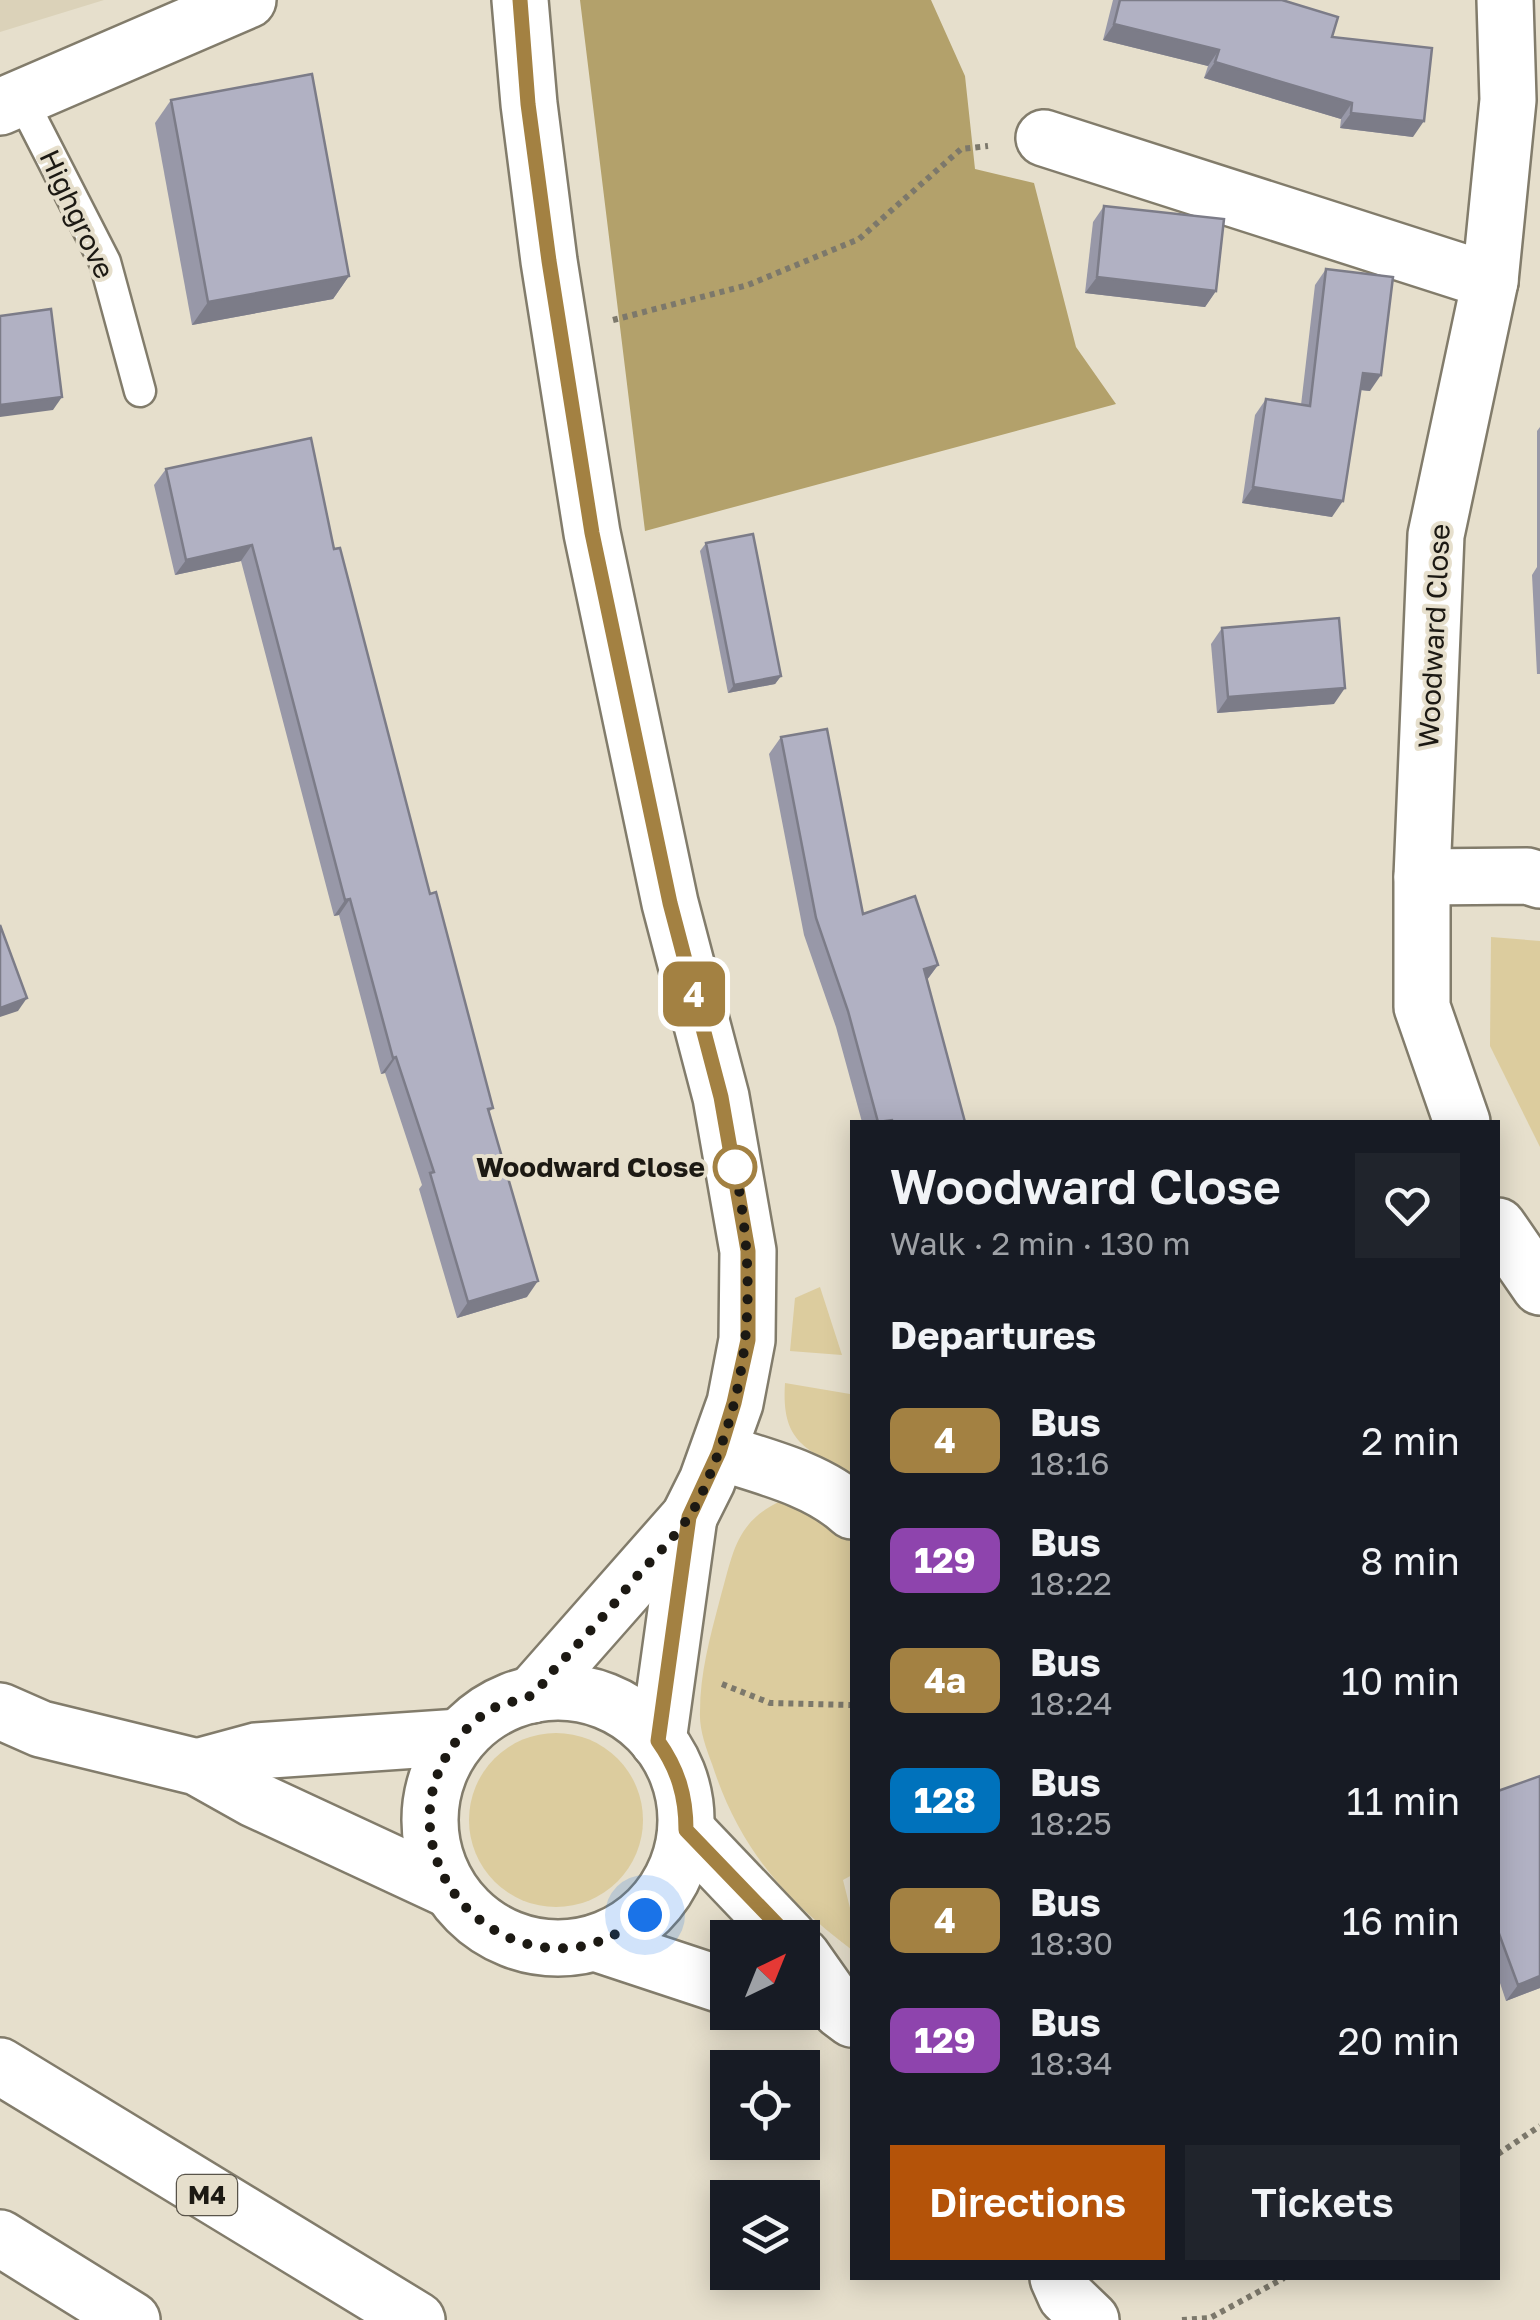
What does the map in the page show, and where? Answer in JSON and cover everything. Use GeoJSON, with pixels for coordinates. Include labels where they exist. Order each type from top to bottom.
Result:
{"type":"FeatureCollection","features":[{"type":"Feature","properties":{"kind":"main road"},"geometry":{"type":"LineString","coordinates":[[11,102],[248,0]]}},
{"type":"Feature","properties":{"kind":"main road"},"geometry":{"type":"LineString","coordinates":[[520,0],[528,104],[549,261],[592,533],[670,903],[721,1097],[748,1251],[748,1340],[719,1452],[689,1517],[532,1694]]}},
{"type":"Feature","properties":{"kind":"main road","name":"Woodward Close"},"geometry":{"type":"LineString","coordinates":[[1461,1120],[1422,1007],[1422,877],[1436,535],[1490,280],[1508,100],[1505,0]]}},
{"type":"Feature","properties":{"kind":"main road"},"geometry":{"type":"LineString","coordinates":[[1044,138],[1490,280]]}},
{"type":"Feature","properties":{"kind":"main road"},"geometry":{"type":"LineString","coordinates":[[1422,877],[1527,876],[1540,880]]}},
{"type":"Feature","properties":{"kind":"main road"},"geometry":{"type":"LineString","coordinates":[[1500,1229],[1540,1287]]}},
{"type":"Feature","properties":{"kind":"main road"},"geometry":{"type":"LineString","coordinates":[[719,1452],[815,1488],[850,1509]]}},
{"type":"Feature","properties":{"kind":"main road"},"geometry":{"type":"LineString","coordinates":[[658,1741],[689,1517]]}},
{"type":"Feature","properties":{"kind":"main road"},"geometry":{"type":"LineString","coordinates":[[556,1692],[601,1700],[641,1722],[670,1758],[683,1792],[686,1830],[674,1875],[658,1901],[628,1928],[595,1943],[572,1948],[523,1943],[472,1916],[450,1890],[431,1838],[433,1789],[460,1736],[493,1709],[532,1694],[556,1692]]}},
{"type":"Feature","properties":{"kind":"main road"},"geometry":{"type":"LineString","coordinates":[[0,1711],[40,1729],[197,1766],[254,1799],[450,1890]]}},
{"type":"Feature","properties":{"kind":"main road"},"geometry":{"type":"LineString","coordinates":[[197,1766],[256,1751],[460,1736]]}},
{"type":"Feature","properties":{"kind":"main road"},"geometry":{"type":"LineString","coordinates":[[686,1830],[773,1920]]}},
{"type":"Feature","properties":{"kind":"main road"},"geometry":{"type":"LineString","coordinates":[[595,1943],[710,1981]]}},
{"type":"Feature","properties":{"kind":"main road"},"geometry":{"type":"LineString","coordinates":[[820,1989],[832,2011]]}},
{"type":"Feature","properties":{"kind":"main road","name":"M4"},"geometry":{"type":"LineString","coordinates":[[0,2066],[416,2320]]}},
{"type":"Feature","properties":{"kind":"main road"},"geometry":{"type":"LineString","coordinates":[[0,2238],[132,2320]]}},
{"type":"Feature","properties":{"kind":"lane","name":"Highgrove"},"geometry":{"type":"LineString","coordinates":[[11,102],[105,262],[140,391]]}},
{"type":"Feature","properties":{"kind":"path"},"geometry":{"type":"LineString","coordinates":[[597,325],[748,285],[859,238],[961,149],[1044,138]]}},
{"type":"Feature","properties":{"kind":"path"},"geometry":{"type":"LineString","coordinates":[[706,1677],[770,1703],[850,1705]]}},
{"type":"Feature","properties":{"kind":"path"},"geometry":{"type":"LineString","coordinates":[[1500,2153],[1540,2126]]}},
{"type":"Feature","properties":{"kind":"path"},"geometry":{"type":"LineString","coordinates":[[1182,2320],[1210,2318],[1280,2280]]}},
{"type":"Feature","properties":{"kind":"shaded area"},"geometry":{"type":"Polygon","coordinates":[[[0,0],[104,0],[0,32],[0,0]]]}},
{"type":"Feature","properties":{"kind":"shaded area"},"geometry":{"type":"Polygon","coordinates":[[[580,0],[931,0],[965,76],[975,169],[1034,183],[1076,347],[1116,404],[645,531],[580,0]]]}},
{"type":"Feature","properties":{"kind":"shaded area"},"geometry":{"type":"Polygon","coordinates":[[[1491,937],[1540,941],[1540,1147],[1490,1046],[1491,937]]]}},
{"type":"Feature","properties":{"kind":"shaded area"},"geometry":{"type":"Polygon","coordinates":[[[820,1287],[842,1355],[790,1351],[795,1298],[820,1287]]]}},
{"type":"Feature","properties":{"kind":"shaded area"},"geometry":{"type":"Polygon","coordinates":[[[785,1383],[850,1394],[850,1473],[800,1442],[787,1419],[785,1383]]]}},
{"type":"Feature","properties":{"kind":"shaded area"},"geometry":{"type":"Polygon","coordinates":[[[781,1501],[804,1501],[850,1537],[850,1876],[843,1880],[850,1908],[850,1948],[805,1911],[766,1869],[736,1821],[705,1745],[700,1698],[706,1655],[733,1554],[754,1519],[781,1501]]]}},
{"type":"Feature","properties":{"kind":"shaded area"},"geometry":{"type":"Polygon","coordinates":[[[556,1733],[589,1740],[617,1759],[636,1787],[643,1820],[636,1853],[617,1881],[589,1900],[556,1907],[523,1900],[495,1881],[476,1853],[469,1820],[476,1787],[495,1759],[523,1740],[556,1733]]]}},
{"type":"Feature","properties":{"kind":"building"},"geometry":{"type":"Polygon","coordinates":[[[1120,0],[1282,0],[1338,17],[1332,37],[1432,48],[1424,121],[1351,113],[1352,103],[1215,62],[1219,50],[1114,24],[1120,0]]]}},
{"type":"Feature","properties":{"kind":"building"},"geometry":{"type":"Polygon","coordinates":[[[312,74],[349,276],[208,302],[171,100],[312,74]]]}},
{"type":"Feature","properties":{"kind":"building"},"geometry":{"type":"Polygon","coordinates":[[[1104,206],[1224,219],[1216,291],[1097,277],[1104,206]]]}},
{"type":"Feature","properties":{"kind":"building"},"geometry":{"type":"Polygon","coordinates":[[[1326,269],[1393,277],[1381,375],[1363,373],[1343,501],[1253,487],[1266,399],[1310,406],[1326,269]]]}},
{"type":"Feature","properties":{"kind":"building"},"geometry":{"type":"Polygon","coordinates":[[[51,309],[62,397],[0,405],[0,316],[51,309]]]}},
{"type":"Feature","properties":{"kind":"building"},"geometry":{"type":"Polygon","coordinates":[[[311,438],[334,549],[340,548],[430,894],[436,892],[493,1108],[488,1109],[538,1281],[468,1302],[430,1173],[434,1172],[396,1057],[393,1058],[350,899],[345,900],[252,545],[186,560],[166,469],[311,438]]]}},
{"type":"Feature","properties":{"kind":"building"},"geometry":{"type":"Polygon","coordinates":[[[753,534],[781,676],[734,685],[706,543],[753,534]]]}},
{"type":"Feature","properties":{"kind":"building"},"geometry":{"type":"Polygon","coordinates":[[[1339,618],[1345,688],[1228,697],[1222,628],[1339,618]]]}},
{"type":"Feature","properties":{"kind":"building"},"geometry":{"type":"Polygon","coordinates":[[[827,729],[863,914],[915,896],[938,965],[924,969],[964,1120],[877,1120],[848,1011],[816,918],[781,737],[827,729]]]}},
{"type":"Feature","properties":{"kind":"building"},"geometry":{"type":"Polygon","coordinates":[[[0,925],[27,998],[0,1008],[0,925]]]}},
{"type":"Feature","properties":{"kind":"building"},"geometry":{"type":"Polygon","coordinates":[[[1540,1776],[1540,1976],[1518,1985],[1500,1936],[1500,1790],[1540,1776]]]}},
{"type":"Feature","properties":{"kind":"bus line","name":"4"},"geometry":{"type":"LineString","coordinates":[[520,0],[528,104],[549,261],[592,533],[670,903],[721,1097],[748,1251],[748,1340],[719,1452],[689,1517],[658,1741],[670,1758],[683,1792],[686,1830],[773,1920]]}},
{"type":"Feature","properties":{"kind":"place","name":"Woodward Close"},"geometry":{"type":"Point","coordinates":[735,1167]}},
{"type":"Feature","properties":{"kind":"route"},"geometry":{"type":"LineString","coordinates":[[645,1915],[628,1928],[595,1943],[572,1948],[523,1943],[494,1931],[472,1916],[450,1890],[437,1863],[430,1813],[441,1767],[460,1736],[493,1709],[532,1694],[689,1517],[707,1481],[734,1403],[748,1340],[748,1251],[733,1158],[735,1167]]}}]}
